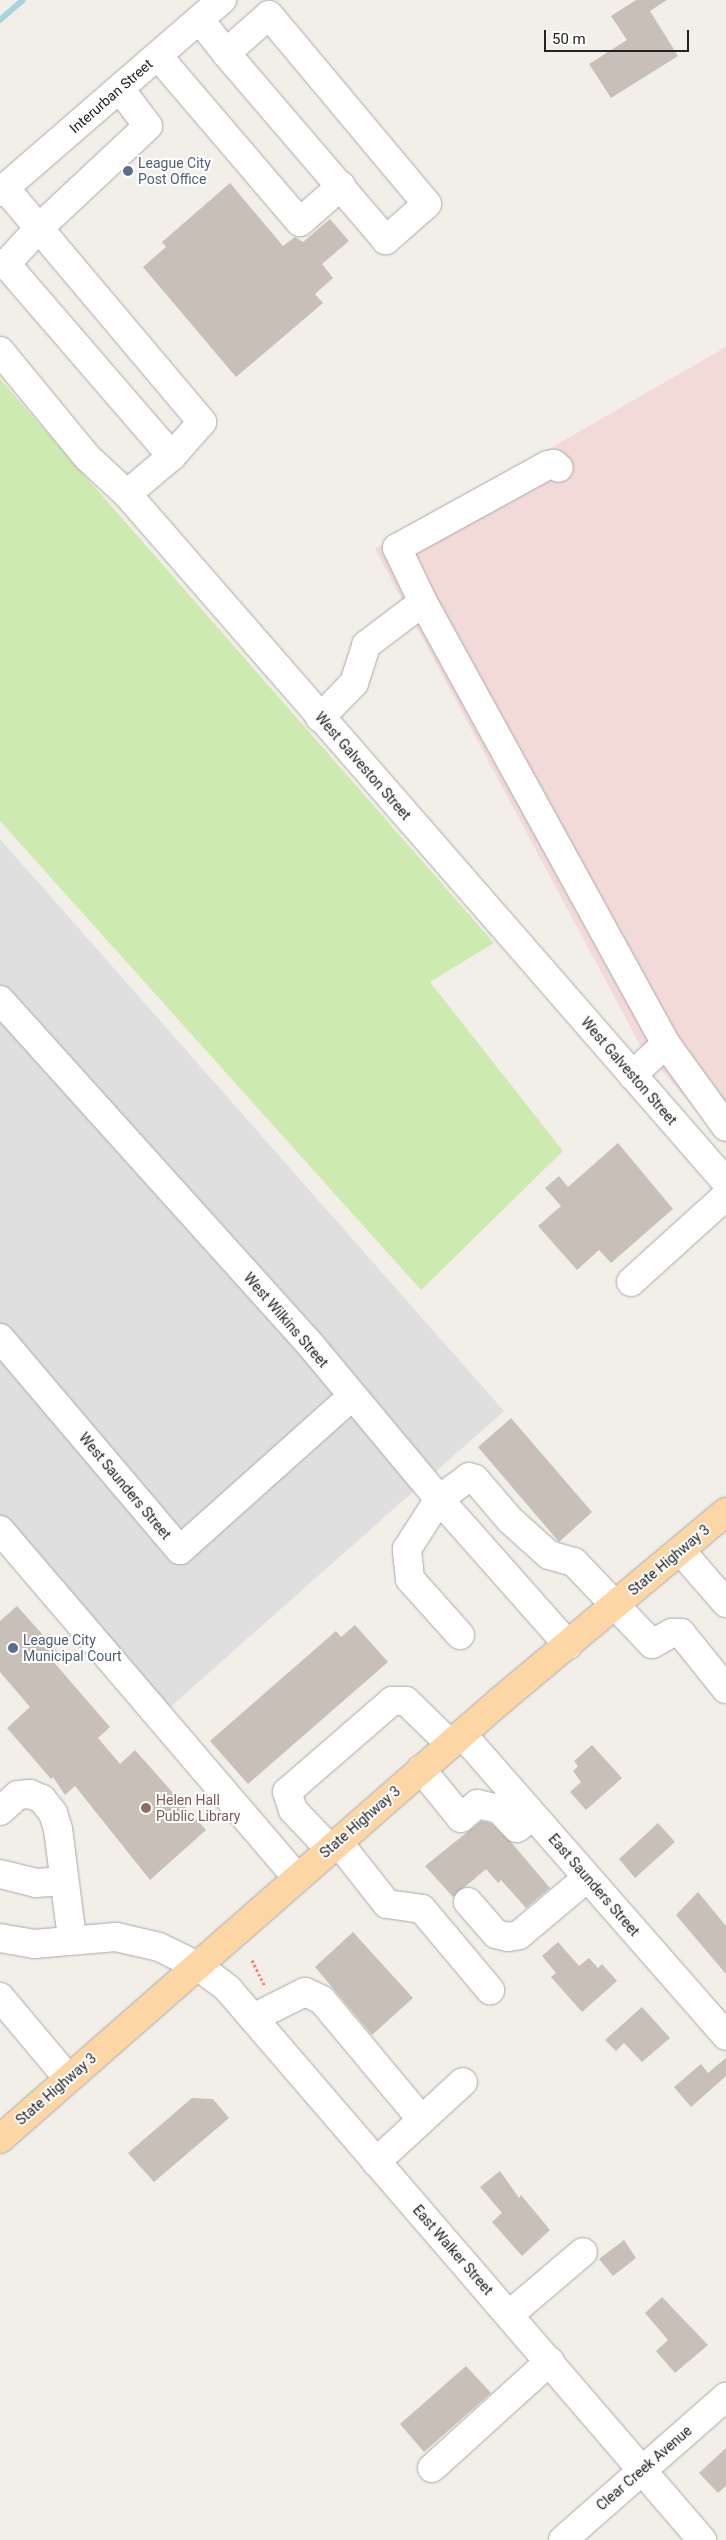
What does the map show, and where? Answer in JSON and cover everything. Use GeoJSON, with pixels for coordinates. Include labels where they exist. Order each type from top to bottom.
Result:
{"type":"FeatureCollection","features":[{"type":"Feature","properties":{"kind":"main road","name":"State Highway 3"},"geometry":{"type":"LineString","coordinates":[[0,2139],[421,1769],[726,1512]]}},
{"type":"Feature","properties":{"kind":"street","name":"Interurban Street"},"geometry":{"type":"LineString","coordinates":[[2,190],[222,0]]}},
{"type":"Feature","properties":{"kind":"street"},"geometry":{"type":"LineString","coordinates":[[200,20],[226,53],[386,240],[427,204],[269,15],[226,53]]}},
{"type":"Feature","properties":{"kind":"street"},"geometry":{"type":"LineString","coordinates":[[158,56],[300,222],[341,186]]}},
{"type":"Feature","properties":{"kind":"street"},"geometry":{"type":"LineString","coordinates":[[120,89],[148,126],[39,228],[6,264],[172,456]]}},
{"type":"Feature","properties":{"kind":"street"},"geometry":{"type":"LineString","coordinates":[[2,190],[39,228],[202,422],[172,456],[127,494]]}},
{"type":"Feature","properties":{"kind":"street","name":"West Galveston Street"},"geometry":{"type":"LineString","coordinates":[[0,351],[87,457],[127,494],[320,718],[726,1182]]}},
{"type":"Feature","properties":{"kind":"street"},"geometry":{"type":"LineString","coordinates":[[559,468],[554,464],[548,465],[397,548],[423,602],[666,1044],[726,1127]]}},
{"type":"Feature","properties":{"kind":"street"},"geometry":{"type":"LineString","coordinates":[[320,718],[354,683],[366,645],[423,602]]}},
{"type":"Feature","properties":{"kind":"street","name":"West Wilkins Street"},"geometry":{"type":"LineString","coordinates":[[0,1000],[309,1343],[352,1397],[439,1499],[568,1645]]}},
{"type":"Feature","properties":{"kind":"street"},"geometry":{"type":"LineString","coordinates":[[632,1075],[666,1044]]}},
{"type":"Feature","properties":{"kind":"street"},"geometry":{"type":"LineString","coordinates":[[701,1154],[726,1140]]}},
{"type":"Feature","properties":{"kind":"street"},"geometry":{"type":"LineString","coordinates":[[631,1282],[726,1196]]}},
{"type":"Feature","properties":{"kind":"street","name":"West Saunders Street"},"geometry":{"type":"LineString","coordinates":[[0,1338],[180,1550],[352,1397]]}},
{"type":"Feature","properties":{"kind":"street"},"geometry":{"type":"LineString","coordinates":[[460,1635],[410,1579],[407,1549],[439,1499],[469,1477],[475,1479],[510,1520],[549,1555],[574,1562],[652,1644],[672,1633],[681,1633],[726,1689]]}},
{"type":"Feature","properties":{"kind":"street"},"geometry":{"type":"LineString","coordinates":[[480,1545],[510,1520]]}},
{"type":"Feature","properties":{"kind":"street"},"geometry":{"type":"LineString","coordinates":[[0,1530],[297,1878]]}},
{"type":"Feature","properties":{"kind":"street"},"geometry":{"type":"LineString","coordinates":[[681,1551],[726,1603]]}},
{"type":"Feature","properties":{"kind":"street","name":"East Saunders Street"},"geometry":{"type":"LineString","coordinates":[[334,1845],[292,1810],[288,1792],[392,1701],[406,1701],[456,1739],[533,1816],[726,2036]]}},
{"type":"Feature","properties":{"kind":"street"},"geometry":{"type":"LineString","coordinates":[[421,1769],[461,1818],[477,1804],[499,1809],[517,1828],[533,1816]]}},
{"type":"Feature","properties":{"kind":"street"},"geometry":{"type":"LineString","coordinates":[[0,1811],[18,1795],[30,1794],[42,1799],[53,1813],[58,1829],[63,1881],[72,1939]]}},
{"type":"Feature","properties":{"kind":"street"},"geometry":{"type":"LineString","coordinates":[[334,1845],[387,1904],[422,1909],[490,1990]]}},
{"type":"Feature","properties":{"kind":"street"},"geometry":{"type":"LineString","coordinates":[[0,1874],[36,1882],[63,1881]]}},
{"type":"Feature","properties":{"kind":"street"},"geometry":{"type":"LineString","coordinates":[[468,1902],[496,1934],[519,1935],[587,1878]]}},
{"type":"Feature","properties":{"kind":"street","name":"East Walker Street"},"geometry":{"type":"LineString","coordinates":[[0,1938],[34,1944],[72,1939],[116,1937],[159,1947],[198,1966],[228,1989],[643,2469],[702,2540]]}},
{"type":"Feature","properties":{"kind":"street"},"geometry":{"type":"LineString","coordinates":[[253,2018],[305,1992],[322,2000],[422,2120]]}},
{"type":"Feature","properties":{"kind":"street"},"geometry":{"type":"LineString","coordinates":[[0,1997],[68,2078]]}},
{"type":"Feature","properties":{"kind":"street"},"geometry":{"type":"LineString","coordinates":[[376,2162],[462,2082]]}},
{"type":"Feature","properties":{"kind":"street"},"geometry":{"type":"LineString","coordinates":[[509,2315],[584,2252]]}},
{"type":"Feature","properties":{"kind":"street"},"geometry":{"type":"LineString","coordinates":[[432,2468],[550,2361]]}},
{"type":"Feature","properties":{"kind":"street","name":"Clear Creek Avenue"},"geometry":{"type":"LineString","coordinates":[[563,2540],[726,2397]]}},
{"type":"Feature","properties":{"kind":"shaded area"},"geometry":{"type":"Polygon","coordinates":[[[726,347],[726,1145],[640,1045],[375,549],[726,347]]]}},
{"type":"Feature","properties":{"kind":"shaded area"},"geometry":{"type":"Polygon","coordinates":[[[0,839],[504,1411],[167,1710],[0,1521],[0,839]]]}},
{"type":"Feature","properties":{"kind":"green space"},"geometry":{"type":"Polygon","coordinates":[[[0,379],[494,943],[430,982],[563,1151],[421,1290],[0,821],[0,379]]]}},
{"type":"Feature","properties":{"kind":"building"},"geometry":{"type":"Polygon","coordinates":[[[636,0],[667,0],[650,11],[678,56],[611,98],[589,64],[627,40],[611,16],[636,0]]]}},
{"type":"Feature","properties":{"kind":"building"},"geometry":{"type":"Polygon","coordinates":[[[230,183],[283,246],[295,237],[303,242],[330,219],[349,241],[322,264],[333,278],[315,294],[323,303],[236,377],[143,267],[166,247],[162,242],[230,183]]]}},
{"type":"Feature","properties":{"kind":"building"},"geometry":{"type":"Polygon","coordinates":[[[618,1143],[673,1209],[611,1263],[599,1250],[577,1270],[538,1226],[561,1206],[545,1188],[559,1176],[568,1187],[618,1143]]]}},
{"type":"Feature","properties":{"kind":"building"},"geometry":{"type":"Polygon","coordinates":[[[511,1418],[592,1512],[559,1542],[478,1447],[511,1418]]]}},
{"type":"Feature","properties":{"kind":"building"},"geometry":{"type":"Polygon","coordinates":[[[17,1606],[58,1652],[51,1659],[110,1727],[98,1738],[120,1764],[135,1750],[206,1830],[150,1880],[75,1786],[65,1795],[53,1777],[51,1779],[7,1728],[30,1707],[0,1672],[0,1621],[17,1606]]]}},
{"type":"Feature","properties":{"kind":"building"},"geometry":{"type":"Polygon","coordinates":[[[355,1625],[388,1662],[248,1784],[210,1741],[336,1631],[341,1637],[355,1625]]]}},
{"type":"Feature","properties":{"kind":"building"},"geometry":{"type":"Polygon","coordinates":[[[592,1745],[622,1778],[586,1810],[570,1792],[581,1782],[573,1771],[578,1766],[574,1761],[592,1745]]]}},
{"type":"Feature","properties":{"kind":"building"},"geometry":{"type":"Polygon","coordinates":[[[481,1821],[491,1823],[510,1841],[550,1888],[526,1908],[501,1880],[498,1883],[486,1869],[453,1897],[425,1866],[481,1821]]]}},
{"type":"Feature","properties":{"kind":"building"},"geometry":{"type":"Polygon","coordinates":[[[658,1823],[675,1842],[635,1878],[619,1859],[658,1823]]]}},
{"type":"Feature","properties":{"kind":"building"},"geometry":{"type":"Polygon","coordinates":[[[698,1892],[726,1926],[726,1974],[676,1915],[698,1892]]]}},
{"type":"Feature","properties":{"kind":"building"},"geometry":{"type":"Polygon","coordinates":[[[353,1932],[413,1998],[372,2035],[315,1967],[353,1932]]]}},
{"type":"Feature","properties":{"kind":"building"},"geometry":{"type":"Polygon","coordinates":[[[558,1942],[579,1966],[589,1958],[598,1968],[602,1964],[617,1981],[582,2012],[551,1977],[556,1973],[542,1956],[558,1942]]]}},
{"type":"Feature","properties":{"kind":"building"},"geometry":{"type":"Polygon","coordinates":[[[642,2007],[670,2038],[642,2062],[624,2043],[616,2051],[605,2040],[642,2007]]]}},
{"type":"Feature","properties":{"kind":"building"},"geometry":{"type":"Polygon","coordinates":[[[726,2058],[726,2076],[691,2107],[674,2087],[701,2064],[708,2073],[726,2058]]]}},
{"type":"Feature","properties":{"kind":"building"},"geometry":{"type":"Polygon","coordinates":[[[192,2098],[213,2099],[229,2118],[154,2182],[128,2153],[192,2098]]]}},
{"type":"Feature","properties":{"kind":"building"},"geometry":{"type":"Polygon","coordinates":[[[500,2171],[519,2198],[521,2195],[550,2230],[522,2256],[492,2222],[502,2213],[480,2187],[500,2171]]]}},
{"type":"Feature","properties":{"kind":"building"},"geometry":{"type":"Polygon","coordinates":[[[624,2240],[636,2258],[613,2276],[599,2259],[624,2240]]]}},
{"type":"Feature","properties":{"kind":"building"},"geometry":{"type":"Polygon","coordinates":[[[662,2297],[708,2345],[675,2373],[656,2351],[668,2340],[645,2313],[662,2297]]]}},
{"type":"Feature","properties":{"kind":"building"},"geometry":{"type":"Polygon","coordinates":[[[466,2366],[491,2393],[424,2452],[400,2424],[466,2366]]]}},
{"type":"Feature","properties":{"kind":"building"},"geometry":{"type":"Polygon","coordinates":[[[726,2448],[726,2486],[718,2493],[699,2473],[726,2448]]]}},
{"type":"Feature","properties":{"kind":"waterway"},"geometry":{"type":"LineString","coordinates":[[0,20],[23,0]]}},
{"type":"Feature","properties":{"kind":"place","name":"League City Post Office"},"geometry":{"type":"Point","coordinates":[128,171]}},
{"type":"Feature","properties":{"kind":"place","name":"League City Municipal Court"},"geometry":{"type":"Point","coordinates":[13,1648]}},
{"type":"Feature","properties":{"kind":"place","name":"Helen Hall Public Library"},"geometry":{"type":"Point","coordinates":[146,1808]}}]}
